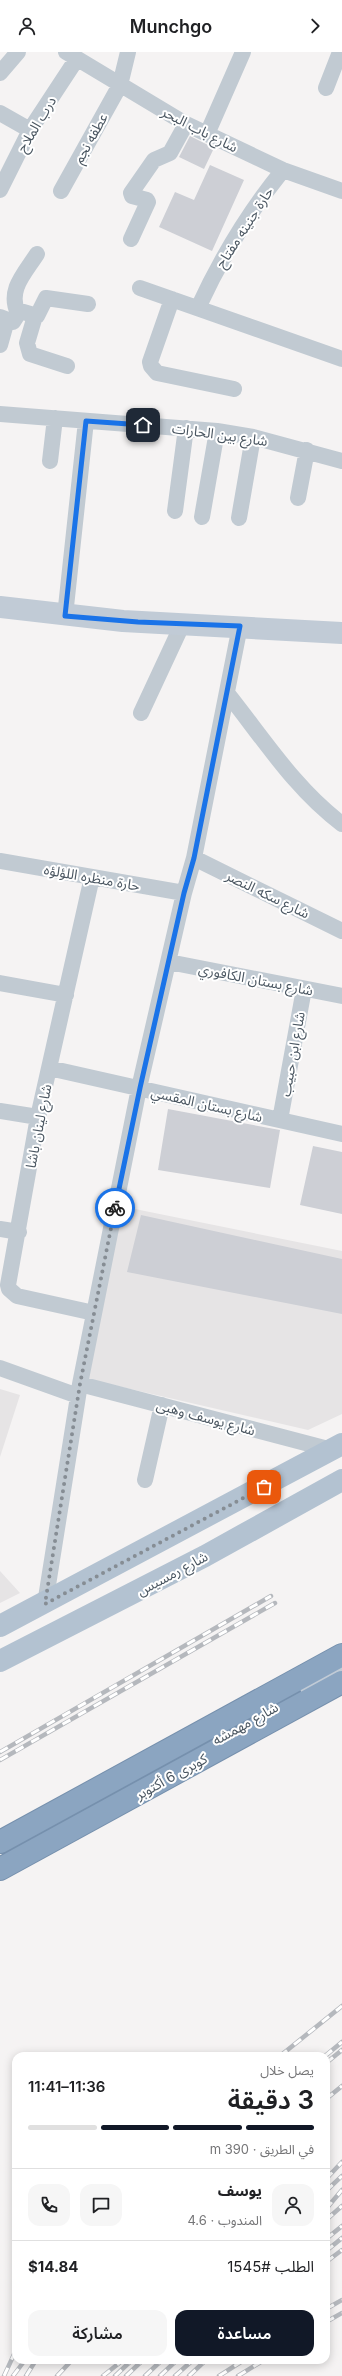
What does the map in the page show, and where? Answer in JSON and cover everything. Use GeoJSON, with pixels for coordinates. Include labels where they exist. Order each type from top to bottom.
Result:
{"type":"FeatureCollection","features":[{"type":"Feature","properties":{"kind":"highway","name":"كوبرى 6 أكتوبر"},"geometry":{"type":"LineString","coordinates":[[0,1842],[342,1655]]}},
{"type":"Feature","properties":{"kind":"highway","name":"كوبرى 6 أكتوبر"},"geometry":{"type":"LineString","coordinates":[[0,1869],[342,1682]]}},
{"type":"Feature","properties":{"kind":"highway"},"geometry":{"type":"LineString","coordinates":[[0,1851],[187,1748],[213,1740]]}},
{"type":"Feature","properties":{"kind":"main road"},"geometry":{"type":"LineString","coordinates":[[0,608],[65,616],[182,625],[240,626],[342,633]]}},
{"type":"Feature","properties":{"kind":"main road"},"geometry":{"type":"LineString","coordinates":[[0,1626],[45,1604],[337,1447]]}},
{"type":"Feature","properties":{"kind":"main road","name":"شارع رمسيس"},"geometry":{"type":"LineString","coordinates":[[0,1662],[205,1556],[342,1480]]}},
{"type":"Feature","properties":{"kind":"main road","name":"شارع مهمشه"},"geometry":{"type":"LineString","coordinates":[[0,1858],[342,1670]]}},
{"type":"Feature","properties":{"kind":"street"},"geometry":{"type":"LineString","coordinates":[[0,73],[18,52]]}},
{"type":"Feature","properties":{"kind":"street","name":"عطفه نجم"},"geometry":{"type":"LineString","coordinates":[[61,191],[120,85],[128,52]]}},
{"type":"Feature","properties":{"kind":"street"},"geometry":{"type":"LineString","coordinates":[[207,134],[243,52]]}},
{"type":"Feature","properties":{"kind":"street"},"geometry":{"type":"LineString","coordinates":[[326,88],[340,52]]}},
{"type":"Feature","properties":{"kind":"street","name":"شارع باب البحر"},"geometry":{"type":"LineString","coordinates":[[71,56],[186,124],[283,170],[342,191]]}},
{"type":"Feature","properties":{"kind":"street","name":"درب الملاح"},"geometry":{"type":"LineString","coordinates":[[2,183],[71,56]]}},
{"type":"Feature","properties":{"kind":"street"},"geometry":{"type":"LineString","coordinates":[[0,113],[30,130]]}},
{"type":"Feature","properties":{"kind":"street"},"geometry":{"type":"LineString","coordinates":[[131,239],[148,202],[147,200],[132,196],[131,193],[154,160],[170,153],[186,124]]}},
{"type":"Feature","properties":{"kind":"street","name":"حارة جنينه مفتاح"},"geometry":{"type":"LineString","coordinates":[[198,308],[235,236],[258,202],[283,170]]}},
{"type":"Feature","properties":{"kind":"street"},"geometry":{"type":"LineString","coordinates":[[0,345],[15,288],[37,254]]}},
{"type":"Feature","properties":{"kind":"street"},"geometry":{"type":"LineString","coordinates":[[140,288],[342,359]]}},
{"type":"Feature","properties":{"kind":"street"},"geometry":{"type":"LineString","coordinates":[[67,366],[30,354],[27,343],[35,316],[46,298],[88,304]]}},
{"type":"Feature","properties":{"kind":"street"},"geometry":{"type":"LineString","coordinates":[[172,299],[150,362],[153,370],[157,373],[234,389]]}},
{"type":"Feature","properties":{"kind":"street"},"geometry":{"type":"LineString","coordinates":[[8,317],[20,311],[35,316]]}},
{"type":"Feature","properties":{"kind":"street","name":"شارع بين الحارات"},"geometry":{"type":"LineString","coordinates":[[0,414],[217,431],[253,437],[307,450],[342,461]]}},
{"type":"Feature","properties":{"kind":"street"},"geometry":{"type":"LineString","coordinates":[[50,461],[54,418]]}},
{"type":"Feature","properties":{"kind":"street"},"geometry":{"type":"LineString","coordinates":[[65,616],[86,421]]}},
{"type":"Feature","properties":{"kind":"street"},"geometry":{"type":"LineString","coordinates":[[175,511],[186,428]]}},
{"type":"Feature","properties":{"kind":"street"},"geometry":{"type":"LineString","coordinates":[[202,517],[217,431]]}},
{"type":"Feature","properties":{"kind":"street"},"geometry":{"type":"LineString","coordinates":[[239,518],[253,437]]}},
{"type":"Feature","properties":{"kind":"street"},"geometry":{"type":"LineString","coordinates":[[298,498],[307,450]]}},
{"type":"Feature","properties":{"kind":"street"},"geometry":{"type":"LineString","coordinates":[[141,713],[182,625]]}},
{"type":"Feature","properties":{"kind":"street"},"geometry":{"type":"LineString","coordinates":[[45,1604],[79,1390],[94,1313],[140,1088],[184,893],[194,858],[240,626]]}},
{"type":"Feature","properties":{"kind":"street"},"geometry":{"type":"LineString","coordinates":[[227,693],[292,776],[322,808],[342,824]]}},
{"type":"Feature","properties":{"kind":"street","name":"شارع سكه النصر"},"geometry":{"type":"LineString","coordinates":[[194,858],[342,931]]}},
{"type":"Feature","properties":{"kind":"street","name":"حارة منظره اللؤلؤه"},"geometry":{"type":"LineString","coordinates":[[0,861],[184,893]]}},
{"type":"Feature","properties":{"kind":"street","name":"شارع لينان باشا"},"geometry":{"type":"LineString","coordinates":[[92,877],[38,1117],[9,1289],[17,1296],[94,1313]]}},
{"type":"Feature","properties":{"kind":"street","name":"شارع بستان الكافوري"},"geometry":{"type":"LineString","coordinates":[[169,962],[342,996]]}},
{"type":"Feature","properties":{"kind":"street"},"geometry":{"type":"LineString","coordinates":[[0,983],[66,995]]}},
{"type":"Feature","properties":{"kind":"street","name":"شارع ابن حبيب"},"geometry":{"type":"LineString","coordinates":[[280,1120],[304,988]]}},
{"type":"Feature","properties":{"kind":"street","name":"شارع بستان المقسي"},"geometry":{"type":"LineString","coordinates":[[49,1068],[342,1134]]}},
{"type":"Feature","properties":{"kind":"street"},"geometry":{"type":"LineString","coordinates":[[0,1111],[38,1117]]}},
{"type":"Feature","properties":{"kind":"street"},"geometry":{"type":"LineString","coordinates":[[0,1229],[19,1232]]}},
{"type":"Feature","properties":{"kind":"street","name":"شارع يوسف وهبى"},"geometry":{"type":"LineString","coordinates":[[0,1368],[79,1390],[162,1405],[337,1447]]}},
{"type":"Feature","properties":{"kind":"street"},"geometry":{"type":"LineString","coordinates":[[145,1480],[162,1405]]}},
{"type":"Feature","properties":{"kind":"shaded area"},"geometry":{"type":"Polygon","coordinates":[[[120,1206],[342,1251],[342,1414],[308,1430],[87,1379],[120,1206]]]}},
{"type":"Feature","properties":{"kind":"shaded area"},"geometry":{"type":"Polygon","coordinates":[[[0,1389],[20,1395],[0,1457],[0,1389]]]}},
{"type":"Feature","properties":{"kind":"shaded area"},"geometry":{"type":"Polygon","coordinates":[[[0,1571],[20,1593],[0,1603],[0,1571]]]}},
{"type":"Feature","properties":{"kind":"building"},"geometry":{"type":"Polygon","coordinates":[[[190,136],[214,148],[204,169],[179,157],[190,136]]]}},
{"type":"Feature","properties":{"kind":"building"},"geometry":{"type":"Polygon","coordinates":[[[210,165],[244,180],[212,251],[159,227],[175,192],[194,200],[210,165]]]}},
{"type":"Feature","properties":{"kind":"building"},"geometry":{"type":"Polygon","coordinates":[[[168,1109],[280,1130],[270,1188],[158,1170],[168,1109]]]}},
{"type":"Feature","properties":{"kind":"building"},"geometry":{"type":"Polygon","coordinates":[[[313,1146],[342,1152],[342,1214],[300,1205],[313,1146]]]}},
{"type":"Feature","properties":{"kind":"building"},"geometry":{"type":"Polygon","coordinates":[[[141,1215],[342,1259],[342,1314],[127,1272],[141,1215]]]}},
{"type":"Feature","properties":{"kind":"railway"},"geometry":{"type":"LineString","coordinates":[[0,1752],[271,1596]]}},
{"type":"Feature","properties":{"kind":"railway"},"geometry":{"type":"LineString","coordinates":[[0,1760],[275,1603]]}},
{"type":"Feature","properties":{"kind":"railway"},"geometry":{"type":"LineString","coordinates":[[285,2052],[342,2006]]}},
{"type":"Feature","properties":{"kind":"railway"},"geometry":{"type":"LineString","coordinates":[[330,2052],[342,2042]]}},
{"type":"Feature","properties":{"kind":"railway"},"geometry":{"type":"LineString","coordinates":[[330,2060],[342,2050]]}},
{"type":"Feature","properties":{"kind":"railway"},"geometry":{"type":"LineString","coordinates":[[330,2096],[342,2086]]}},
{"type":"Feature","properties":{"kind":"railway"},"geometry":{"type":"LineString","coordinates":[[330,2175],[342,2162]]}},
{"type":"Feature","properties":{"kind":"railway"},"geometry":{"type":"LineString","coordinates":[[330,2187],[342,2176]]}},
{"type":"Feature","properties":{"kind":"railway"},"geometry":{"type":"LineString","coordinates":[[330,2204],[342,2190]]}},
{"type":"Feature","properties":{"kind":"railway"},"geometry":{"type":"LineString","coordinates":[[330,2216],[342,2206]]}},
{"type":"Feature","properties":{"kind":"railway"},"geometry":{"type":"LineString","coordinates":[[330,2236],[342,2226]]}},
{"type":"Feature","properties":{"kind":"railway"},"geometry":{"type":"LineString","coordinates":[[330,2248],[342,2238]]}},
{"type":"Feature","properties":{"kind":"railway"},"geometry":{"type":"LineString","coordinates":[[330,2259],[342,2250]]}},
{"type":"Feature","properties":{"kind":"railway"},"geometry":{"type":"LineString","coordinates":[[330,2307],[342,2300]]}},
{"type":"Feature","properties":{"kind":"railway"},"geometry":{"type":"LineString","coordinates":[[330,2320],[342,2313]]}},
{"type":"Feature","properties":{"kind":"railway"},"geometry":{"type":"LineString","coordinates":[[4,2376],[12,2359]]}},
{"type":"Feature","properties":{"kind":"railway"},"geometry":{"type":"LineString","coordinates":[[13,2376],[22,2364]]}},
{"type":"Feature","properties":{"kind":"railway"},"geometry":{"type":"LineString","coordinates":[[26,2376],[34,2364]]}},
{"type":"Feature","properties":{"kind":"railway"},"geometry":{"type":"LineString","coordinates":[[57,2376],[68,2364]]}},
{"type":"Feature","properties":{"kind":"railway"},"geometry":{"type":"LineString","coordinates":[[103,2376],[118,2364]]}},
{"type":"Feature","properties":{"kind":"railway"},"geometry":{"type":"LineString","coordinates":[[115,2376],[128,2364]]}},
{"type":"Feature","properties":{"kind":"railway"},"geometry":{"type":"LineString","coordinates":[[126,2376],[139,2364]]}},
{"type":"Feature","properties":{"kind":"railway"},"geometry":{"type":"LineString","coordinates":[[145,2376],[158,2364]]}},
{"type":"Feature","properties":{"kind":"railway"},"geometry":{"type":"LineString","coordinates":[[160,2376],[173,2364]]}},
{"type":"Feature","properties":{"kind":"railway"},"geometry":{"type":"LineString","coordinates":[[175,2376],[188,2364]]}},
{"type":"Feature","properties":{"kind":"railway"},"geometry":{"type":"LineString","coordinates":[[189,2376],[202,2364]]}},
{"type":"Feature","properties":{"kind":"railway"},"geometry":{"type":"LineString","coordinates":[[219,2376],[238,2364]]}},
{"type":"Feature","properties":{"kind":"railway"},"geometry":{"type":"LineString","coordinates":[[238,2376],[258,2364]]}},
{"type":"Feature","properties":{"kind":"way so far"},"geometry":{"type":"LineString","coordinates":[[115,1208],[80,1384],[45,1604],[264,1487]]}},
{"type":"Feature","properties":{"kind":"route"},"geometry":{"type":"LineString","coordinates":[[115,1208],[140,1088],[184,893],[194,858],[240,626],[182,625],[65,616],[86,421],[143,425]]}}]}
